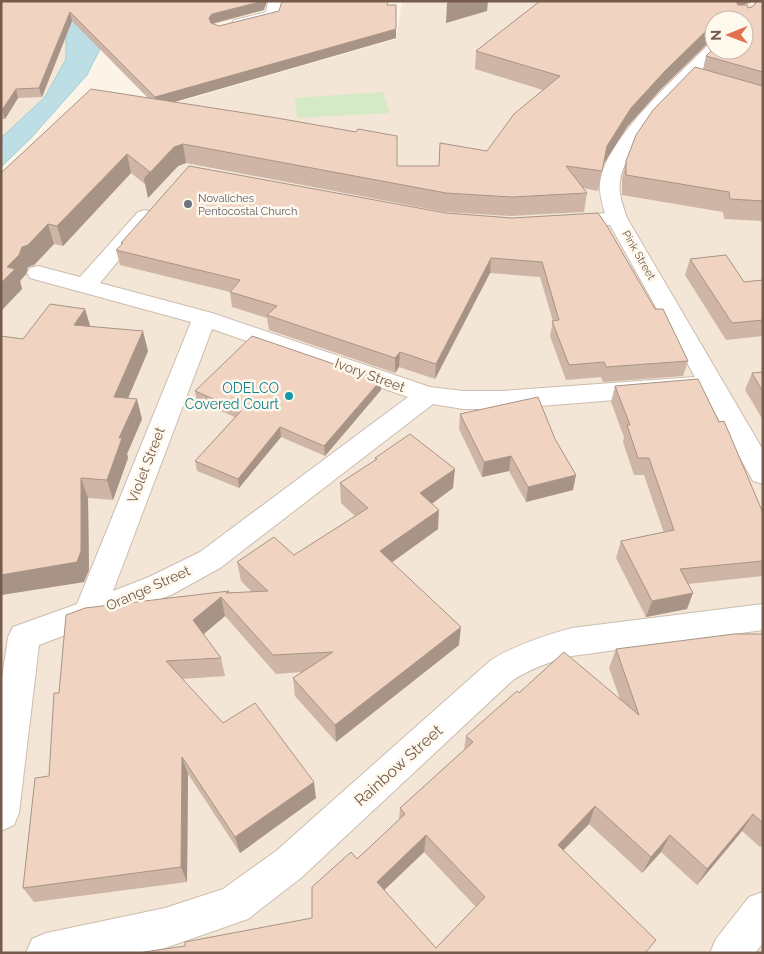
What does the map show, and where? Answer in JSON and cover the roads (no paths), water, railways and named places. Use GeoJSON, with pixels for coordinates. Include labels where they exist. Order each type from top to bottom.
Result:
{"type":"FeatureCollection","features":[{"type":"Feature","properties":{"kind":"street"},"geometry":{"type":"LineString","coordinates":[[228,26],[273,15],[276,1]]}},
{"type":"Feature","properties":{"kind":"street","name":"Pink Street"},"geometry":{"type":"LineString","coordinates":[[707,60],[696,80],[646,121],[616,162],[610,180],[610,196],[617,218],[763,474]]}},
{"type":"Feature","properties":{"kind":"street"},"geometry":{"type":"LineString","coordinates":[[85,286],[161,199]]}},
{"type":"Feature","properties":{"kind":"street"},"geometry":{"type":"LineString","coordinates":[[548,224],[617,218]]}},
{"type":"Feature","properties":{"kind":"street","name":"Ivory Street"},"geometry":{"type":"LineString","coordinates":[[38,273],[204,318],[428,395],[463,400],[502,400],[712,384]]}},
{"type":"Feature","properties":{"kind":"street","name":"Violet Street"},"geometry":{"type":"LineString","coordinates":[[90,613],[204,318]]}},
{"type":"Feature","properties":{"kind":"street","name":"Orange Street"},"geometry":{"type":"LineString","coordinates":[[1,813],[24,636],[160,586],[210,560],[428,395]]}},
{"type":"Feature","properties":{"kind":"street","name":"Rainbow Street"},"geometry":{"type":"LineString","coordinates":[[46,953],[165,928],[234,905],[289,864],[502,670],[522,657],[546,648],[572,642],[763,617]]}},
{"type":"Feature","properties":{"kind":"street"},"geometry":{"type":"LineString","coordinates":[[730,953],[763,911]]}},
{"type":"Feature","properties":{"kind":"water"},"geometry":{"type":"Polygon","coordinates":[[[45,3],[104,41],[87,75],[31,138],[1,167],[1,138],[45,97],[66,59],[66,30],[45,3]]]}},
{"type":"Feature","properties":{"kind":"place","name":"Novaliches Pentocostal Church"},"geometry":{"type":"Point","coordinates":[188,204]}},
{"type":"Feature","properties":{"kind":"place","name":"ODELCO Covered Court"},"geometry":{"type":"Point","coordinates":[289,396]}}]}
